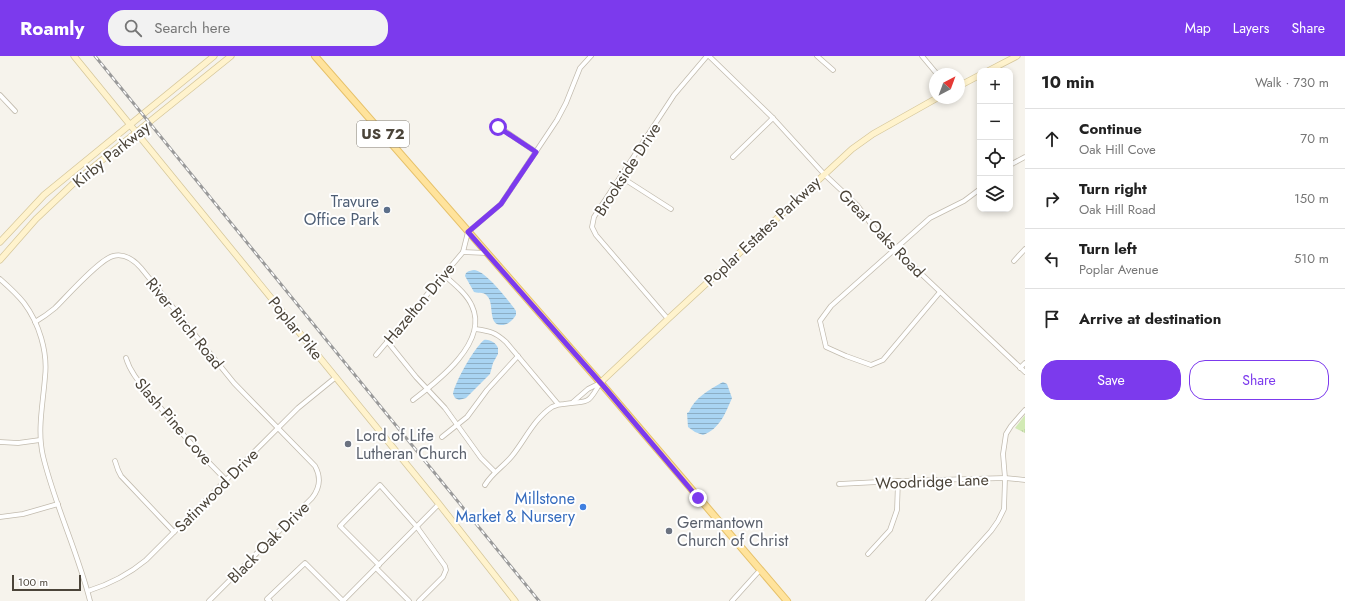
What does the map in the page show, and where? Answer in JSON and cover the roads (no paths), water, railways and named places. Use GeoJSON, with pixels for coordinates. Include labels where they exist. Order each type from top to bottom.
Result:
{"type":"FeatureCollection","features":[{"type":"Feature","properties":{"kind":"main road","name":"Poplar Pike"},"geometry":{"type":"LineString","coordinates":[[74,56],[439,504],[515,601]]}},
{"type":"Feature","properties":{"kind":"main road","name":"Kirby Parkway"},"geometry":{"type":"LineString","coordinates":[[0,242],[44,195],[214,56]]}},
{"type":"Feature","properties":{"kind":"main road","name":"Kirby Parkway"},"geometry":{"type":"LineString","coordinates":[[0,260],[52,203],[90,170],[231,56]]}},
{"type":"Feature","properties":{"kind":"main road","name":"US 72"},"geometry":{"type":"LineString","coordinates":[[315,56],[600,383],[787,601]]}},
{"type":"Feature","properties":{"kind":"main road"},"geometry":{"type":"LineString","coordinates":[[994,68],[1017,56]]}},
{"type":"Feature","properties":{"kind":"main road"},"geometry":{"type":"LineString","coordinates":[[965,83],[977,77]]}},
{"type":"Feature","properties":{"kind":"main road","name":"Poplar Estates Parkway"},"geometry":{"type":"LineString","coordinates":[[600,383],[852,149],[873,134],[929,102]]}},
{"type":"Feature","properties":{"kind":"street"},"geometry":{"type":"LineString","coordinates":[[468,232],[501,204],[557,120],[566,103],[580,68],[591,56]]}},
{"type":"Feature","properties":{"kind":"street","name":"Great Oaks Road"},"geometry":{"type":"LineString","coordinates":[[708,56],[774,118],[824,174],[857,205],[877,232],[1025,372]]}},
{"type":"Feature","properties":{"kind":"street","name":"Brookside Drive"},"geometry":{"type":"LineString","coordinates":[[668,319],[596,235],[592,227],[594,217],[674,95],[708,56]]}},
{"type":"Feature","properties":{"kind":"street"},"geometry":{"type":"LineString","coordinates":[[818,56],[833,70]]}},
{"type":"Feature","properties":{"kind":"street"},"geometry":{"type":"LineString","coordinates":[[922,56],[932,68]]}},
{"type":"Feature","properties":{"kind":"street"},"geometry":{"type":"LineString","coordinates":[[0,95],[14,111]]}},
{"type":"Feature","properties":{"kind":"street"},"geometry":{"type":"LineString","coordinates":[[733,157],[774,118]]}},
{"type":"Feature","properties":{"kind":"street"},"geometry":{"type":"LineString","coordinates":[[498,127],[536,152]]}},
{"type":"Feature","properties":{"kind":"street"},"geometry":{"type":"LineString","coordinates":[[1013,163],[1025,157]]}},
{"type":"Feature","properties":{"kind":"street"},"geometry":{"type":"LineString","coordinates":[[621,177],[671,209]]}},
{"type":"Feature","properties":{"kind":"street"},"geometry":{"type":"LineString","coordinates":[[940,292],[883,360],[871,365],[846,356],[826,346],[820,323],[821,319],[831,306],[930,218],[964,201],[977,191]]}},
{"type":"Feature","properties":{"kind":"street","name":"Hazelton Drive"},"geometry":{"type":"LineString","coordinates":[[376,355],[463,252],[468,232]]}},
{"type":"Feature","properties":{"kind":"street"},"geometry":{"type":"LineString","coordinates":[[1014,261],[1025,249]]}},
{"type":"Feature","properties":{"kind":"street","name":"Hazelton Drive"},"geometry":{"type":"LineString","coordinates":[[463,252],[486,253]]}},
{"type":"Feature","properties":{"kind":"street","name":"River Birch Road"},"geometry":{"type":"LineString","coordinates":[[35,322],[55,308],[103,262],[112,256],[117,255],[133,260],[234,383],[313,463],[317,469],[319,478]]}},
{"type":"Feature","properties":{"kind":"street"},"geometry":{"type":"LineString","coordinates":[[413,400],[454,364],[471,341],[475,329],[475,314],[472,305],[466,296],[444,275]]}},
{"type":"Feature","properties":{"kind":"street"},"geometry":{"type":"LineString","coordinates":[[0,279],[24,303],[35,322],[43,348],[46,365],[40,440],[48,473],[88,591],[90,601]]}},
{"type":"Feature","properties":{"kind":"street"},"geometry":{"type":"LineString","coordinates":[[475,329],[496,334],[518,356],[558,404]]}},
{"type":"Feature","properties":{"kind":"street"},"geometry":{"type":"LineString","coordinates":[[387,341],[416,377],[446,408],[481,458],[495,472]]}},
{"type":"Feature","properties":{"kind":"street"},"geometry":{"type":"LineString","coordinates":[[442,437],[474,409],[487,390],[518,356]]}},
{"type":"Feature","properties":{"kind":"street","name":"Slash Pine Cove"},"geometry":{"type":"LineString","coordinates":[[126,358],[128,365],[135,376],[175,426],[196,450],[226,480]]}},
{"type":"Feature","properties":{"kind":"street"},"geometry":{"type":"LineString","coordinates":[[1020,368],[1025,363]]}},
{"type":"Feature","properties":{"kind":"street","name":"Satinwood Drive"},"geometry":{"type":"LineString","coordinates":[[88,591],[113,582],[134,570],[146,560],[306,401],[336,377]]}},
{"type":"Feature","properties":{"kind":"street"},"geometry":{"type":"LineString","coordinates":[[572,402],[588,389],[600,383]]}},
{"type":"Feature","properties":{"kind":"street"},"geometry":{"type":"LineString","coordinates":[[485,485],[489,478],[511,457],[535,424],[547,412],[558,404],[585,402],[589,400],[594,395],[600,383]]}},
{"type":"Feature","properties":{"kind":"street"},"geometry":{"type":"LineString","coordinates":[[928,601],[991,531],[998,521],[1004,509],[1005,478],[1003,454],[1006,434],[1025,410]]}},
{"type":"Feature","properties":{"kind":"street"},"geometry":{"type":"LineString","coordinates":[[0,442],[18,443],[40,440]]}},
{"type":"Feature","properties":{"kind":"street"},"geometry":{"type":"LineString","coordinates":[[115,461],[121,476],[174,532]]}},
{"type":"Feature","properties":{"kind":"street","name":"Black Oak Drive"},"geometry":{"type":"LineString","coordinates":[[211,600],[312,498],[318,488],[319,478]]}},
{"type":"Feature","properties":{"kind":"street","name":"Woodridge Lane"},"geometry":{"type":"LineString","coordinates":[[839,484],[1005,478],[1025,480]]}},
{"type":"Feature","properties":{"kind":"street"},"geometry":{"type":"LineString","coordinates":[[868,554],[890,530],[897,510],[898,481]]}},
{"type":"Feature","properties":{"kind":"street"},"geometry":{"type":"LineString","coordinates":[[409,601],[340,526],[380,485],[417,527],[445,566],[446,574],[419,601]]}},
{"type":"Feature","properties":{"kind":"street"},"geometry":{"type":"LineString","coordinates":[[0,517],[23,514],[58,504]]}},
{"type":"Feature","properties":{"kind":"street"},"geometry":{"type":"LineString","coordinates":[[268,600],[305,563],[343,601],[439,504]]}},
{"type":"Feature","properties":{"kind":"street"},"geometry":{"type":"LineString","coordinates":[[732,601],[760,570]]}},
{"type":"Feature","properties":{"kind":"water"},"geometry":{"type":"Polygon","coordinates":[[[474,270],[479,271],[490,280],[516,311],[516,315],[510,322],[501,325],[494,322],[490,300],[483,293],[474,292],[465,276],[467,272],[474,270]]]}},
{"type":"Feature","properties":{"kind":"water"},"geometry":{"type":"Polygon","coordinates":[[[484,340],[488,340],[496,344],[498,348],[498,354],[493,363],[490,374],[466,398],[459,400],[455,398],[453,394],[454,389],[470,357],[484,340]]]}},
{"type":"Feature","properties":{"kind":"water"},"geometry":{"type":"Polygon","coordinates":[[[723,382],[727,384],[732,398],[722,420],[714,429],[703,435],[695,432],[688,427],[687,413],[699,398],[723,382]]]}},
{"type":"Feature","properties":{"kind":"railway"},"geometry":{"type":"LineString","coordinates":[[95,56],[539,601]]}},
{"type":"Feature","properties":{"kind":"place","name":"Travure Office Park"},"geometry":{"type":"Point","coordinates":[387,210]}},
{"type":"Feature","properties":{"kind":"place","name":"Lord of Life Lutheran Church"},"geometry":{"type":"Point","coordinates":[348,444]}},
{"type":"Feature","properties":{"kind":"place","name":"Millstone Market & Nursery"},"geometry":{"type":"Point","coordinates":[583,507]}},
{"type":"Feature","properties":{"kind":"place","name":"Germantown Church of Christ"},"geometry":{"type":"Point","coordinates":[669,531]}}]}
